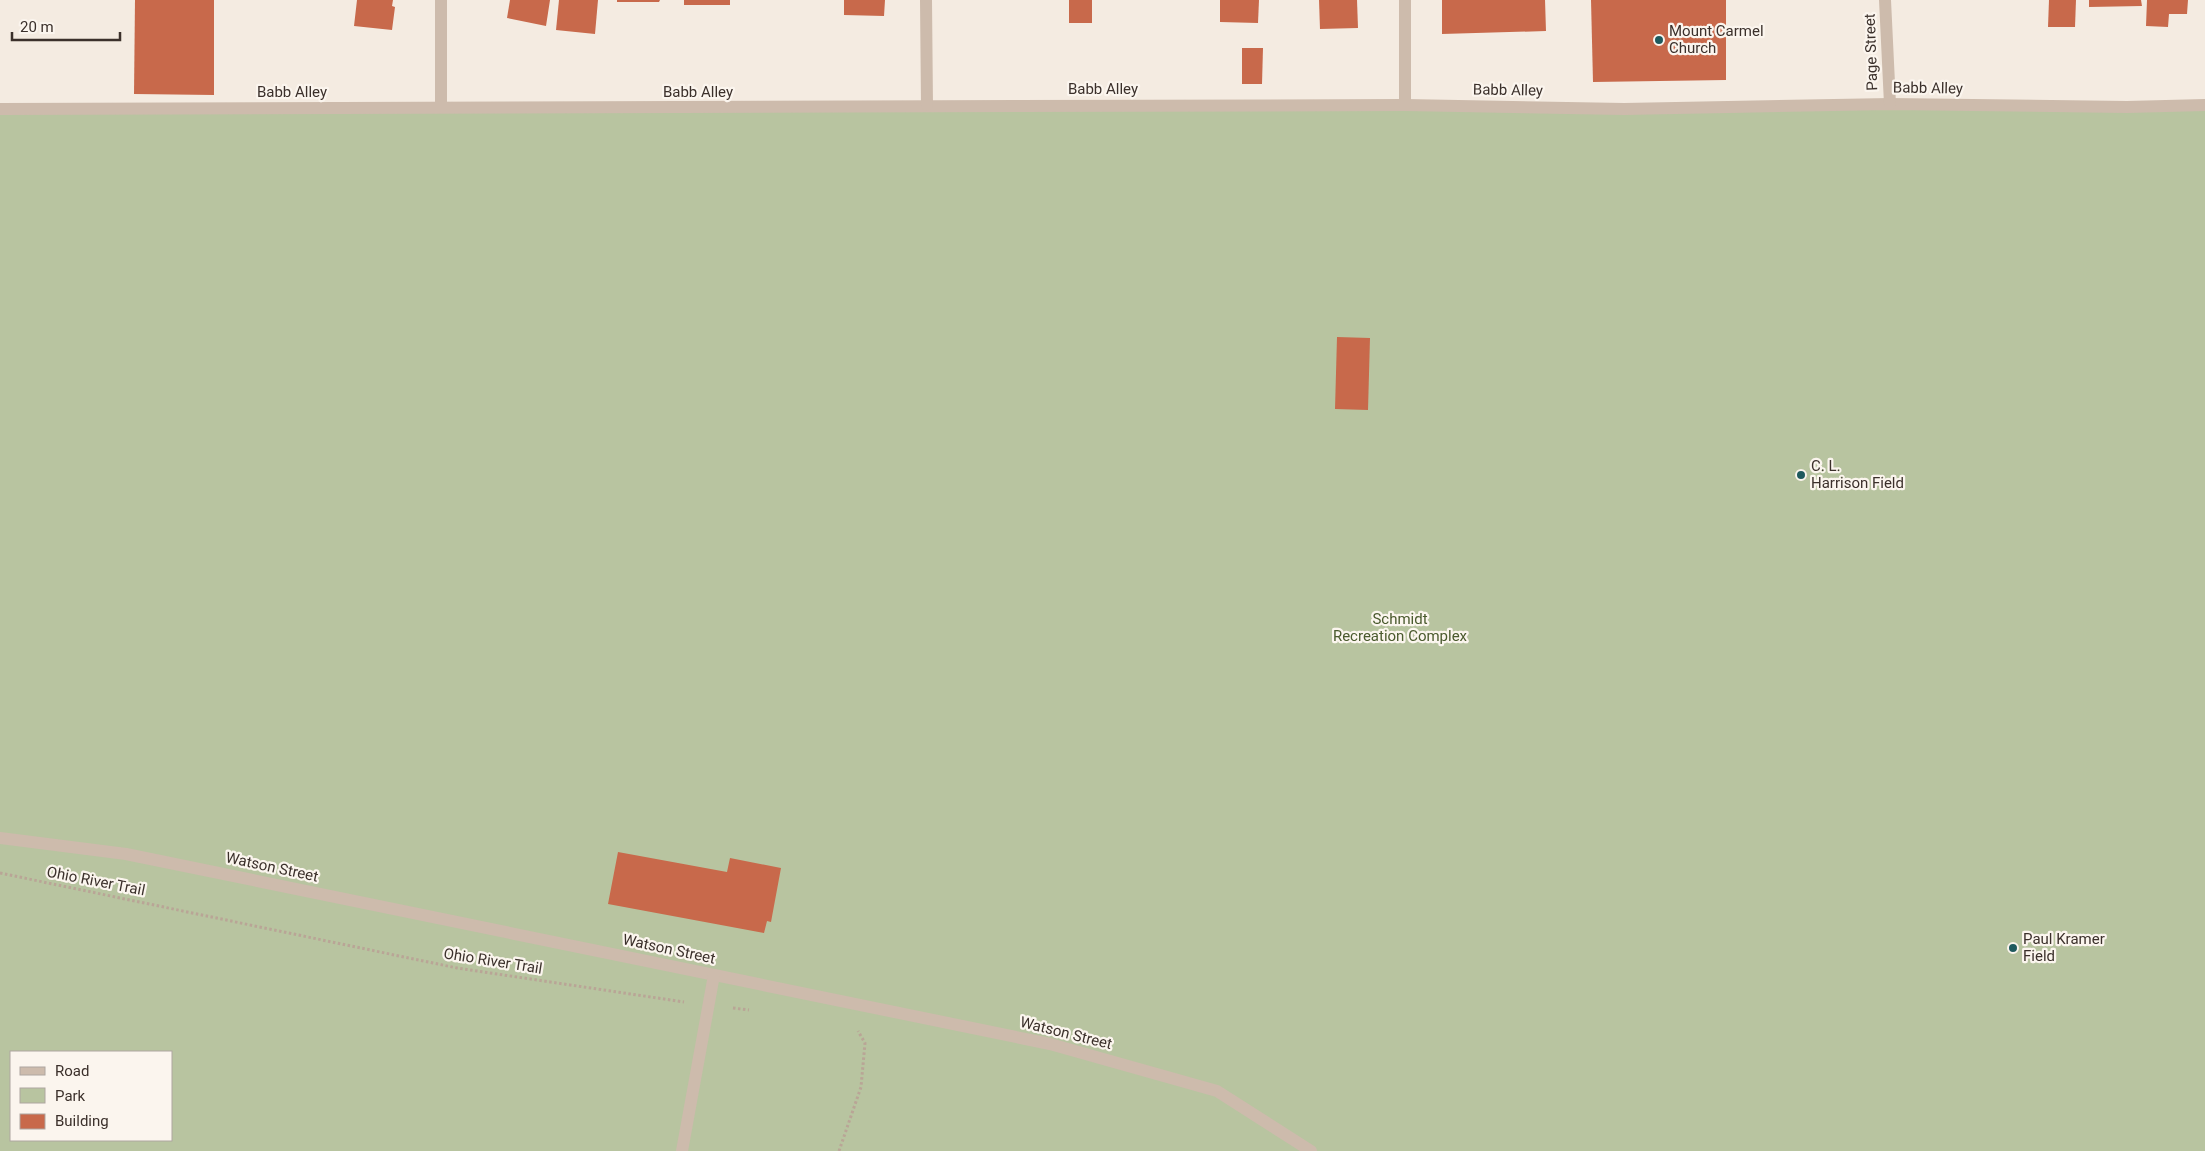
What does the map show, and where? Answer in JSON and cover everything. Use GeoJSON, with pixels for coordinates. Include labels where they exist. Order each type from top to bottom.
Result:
{"type":"FeatureCollection","features":[{"type":"Feature","properties":{"kind":"street"},"geometry":{"type":"LineString","coordinates":[[441,0],[441,107]]}},
{"type":"Feature","properties":{"kind":"street"},"geometry":{"type":"LineString","coordinates":[[926,0],[927,105]]}},
{"type":"Feature","properties":{"kind":"street"},"geometry":{"type":"LineString","coordinates":[[1405,0],[1405,105]]}},
{"type":"Feature","properties":{"kind":"street","name":"Page Street"},"geometry":{"type":"LineString","coordinates":[[1885,0],[1890,104]]}},
{"type":"Feature","properties":{"kind":"street","name":"Babb Alley"},"geometry":{"type":"LineString","coordinates":[[0,110],[441,107],[776,108],[927,105],[1405,105],[1624,109],[1890,104],[2127,107],[2205,105]]}},
{"type":"Feature","properties":{"kind":"street","name":"Watson Street"},"geometry":{"type":"LineString","coordinates":[[0,838],[126,854],[1050,1044],[1217,1091],[1311,1151]]}},
{"type":"Feature","properties":{"kind":"street"},"geometry":{"type":"LineString","coordinates":[[682,1151],[714,975]]}},
{"type":"Feature","properties":{"kind":"path","name":"Ohio River Trail"},"geometry":{"type":"LineString","coordinates":[[0,873],[457,968],[709,1006],[756,1011]]}},
{"type":"Feature","properties":{"kind":"path"},"geometry":{"type":"LineString","coordinates":[[839,1151],[861,1086],[865,1044],[854,1024]]}},
{"type":"Feature","properties":{"kind":"green space","name":"Schmidt Recreation Complex"},"geometry":{"type":"Polygon","coordinates":[[[2205,105],[2205,1151],[0,1151],[0,109],[2205,105]]]}},
{"type":"Feature","properties":{"kind":"building"},"geometry":{"type":"Polygon","coordinates":[[[135,0],[214,0],[214,95],[134,94],[135,0]]]}},
{"type":"Feature","properties":{"kind":"building"},"geometry":{"type":"Polygon","coordinates":[[[357,0],[393,0],[392,6],[395,7],[392,30],[354,26],[357,0]]]}},
{"type":"Feature","properties":{"kind":"building"},"geometry":{"type":"Polygon","coordinates":[[[510,0],[550,0],[546,26],[507,18],[510,0]]]}},
{"type":"Feature","properties":{"kind":"building"},"geometry":{"type":"Polygon","coordinates":[[[559,0],[598,0],[595,34],[556,30],[559,0]]]}},
{"type":"Feature","properties":{"kind":"building"},"geometry":{"type":"Polygon","coordinates":[[[617,0],[660,0],[659,2],[617,2],[617,0]]]}},
{"type":"Feature","properties":{"kind":"building"},"geometry":{"type":"Polygon","coordinates":[[[684,0],[730,0],[730,5],[684,5],[684,0]]]}},
{"type":"Feature","properties":{"kind":"building"},"geometry":{"type":"Polygon","coordinates":[[[844,0],[885,0],[884,16],[844,15],[844,0]]]}},
{"type":"Feature","properties":{"kind":"building"},"geometry":{"type":"Polygon","coordinates":[[[1069,0],[1092,0],[1092,23],[1069,23],[1069,0]]]}},
{"type":"Feature","properties":{"kind":"building"},"geometry":{"type":"Polygon","coordinates":[[[1220,0],[1259,0],[1258,23],[1220,22],[1220,0]]]}},
{"type":"Feature","properties":{"kind":"building"},"geometry":{"type":"Polygon","coordinates":[[[1319,0],[1357,0],[1358,28],[1320,29],[1319,0]]]}},
{"type":"Feature","properties":{"kind":"building"},"geometry":{"type":"Polygon","coordinates":[[[1442,0],[1545,0],[1546,31],[1442,34],[1442,0]]]}},
{"type":"Feature","properties":{"kind":"building","name":"Mount Carmel Church"},"geometry":{"type":"Polygon","coordinates":[[[1591,0],[1726,0],[1726,80],[1593,82],[1591,0]]]}},
{"type":"Feature","properties":{"kind":"building"},"geometry":{"type":"Polygon","coordinates":[[[2049,0],[2076,0],[2075,27],[2048,27],[2049,0]]]}},
{"type":"Feature","properties":{"kind":"building"},"geometry":{"type":"Polygon","coordinates":[[[2089,0],[2141,0],[2142,6],[2089,7],[2089,0]]]}},
{"type":"Feature","properties":{"kind":"building"},"geometry":{"type":"Polygon","coordinates":[[[2147,0],[2188,0],[2187,14],[2169,14],[2168,27],[2146,26],[2147,0]]]}},
{"type":"Feature","properties":{"kind":"building"},"geometry":{"type":"Polygon","coordinates":[[[1242,48],[1263,48],[1262,84],[1242,84],[1242,48]]]}},
{"type":"Feature","properties":{"kind":"building"},"geometry":{"type":"Polygon","coordinates":[[[1337,337],[1370,338],[1368,410],[1335,409],[1337,337]]]}},
{"type":"Feature","properties":{"kind":"building"},"geometry":{"type":"Polygon","coordinates":[[[618,852],[727,872],[730,858],[781,868],[771,922],[767,921],[764,933],[608,904],[618,852]]]}},
{"type":"Feature","properties":{"kind":"place","name":"Mount Carmel Church"},"geometry":{"type":"Point","coordinates":[1659,40]}},
{"type":"Feature","properties":{"kind":"place","name":"C. L. Harrison Field"},"geometry":{"type":"Point","coordinates":[1801,475]}},
{"type":"Feature","properties":{"kind":"place","name":"Paul Kramer Field"},"geometry":{"type":"Point","coordinates":[2013,948]}}]}
